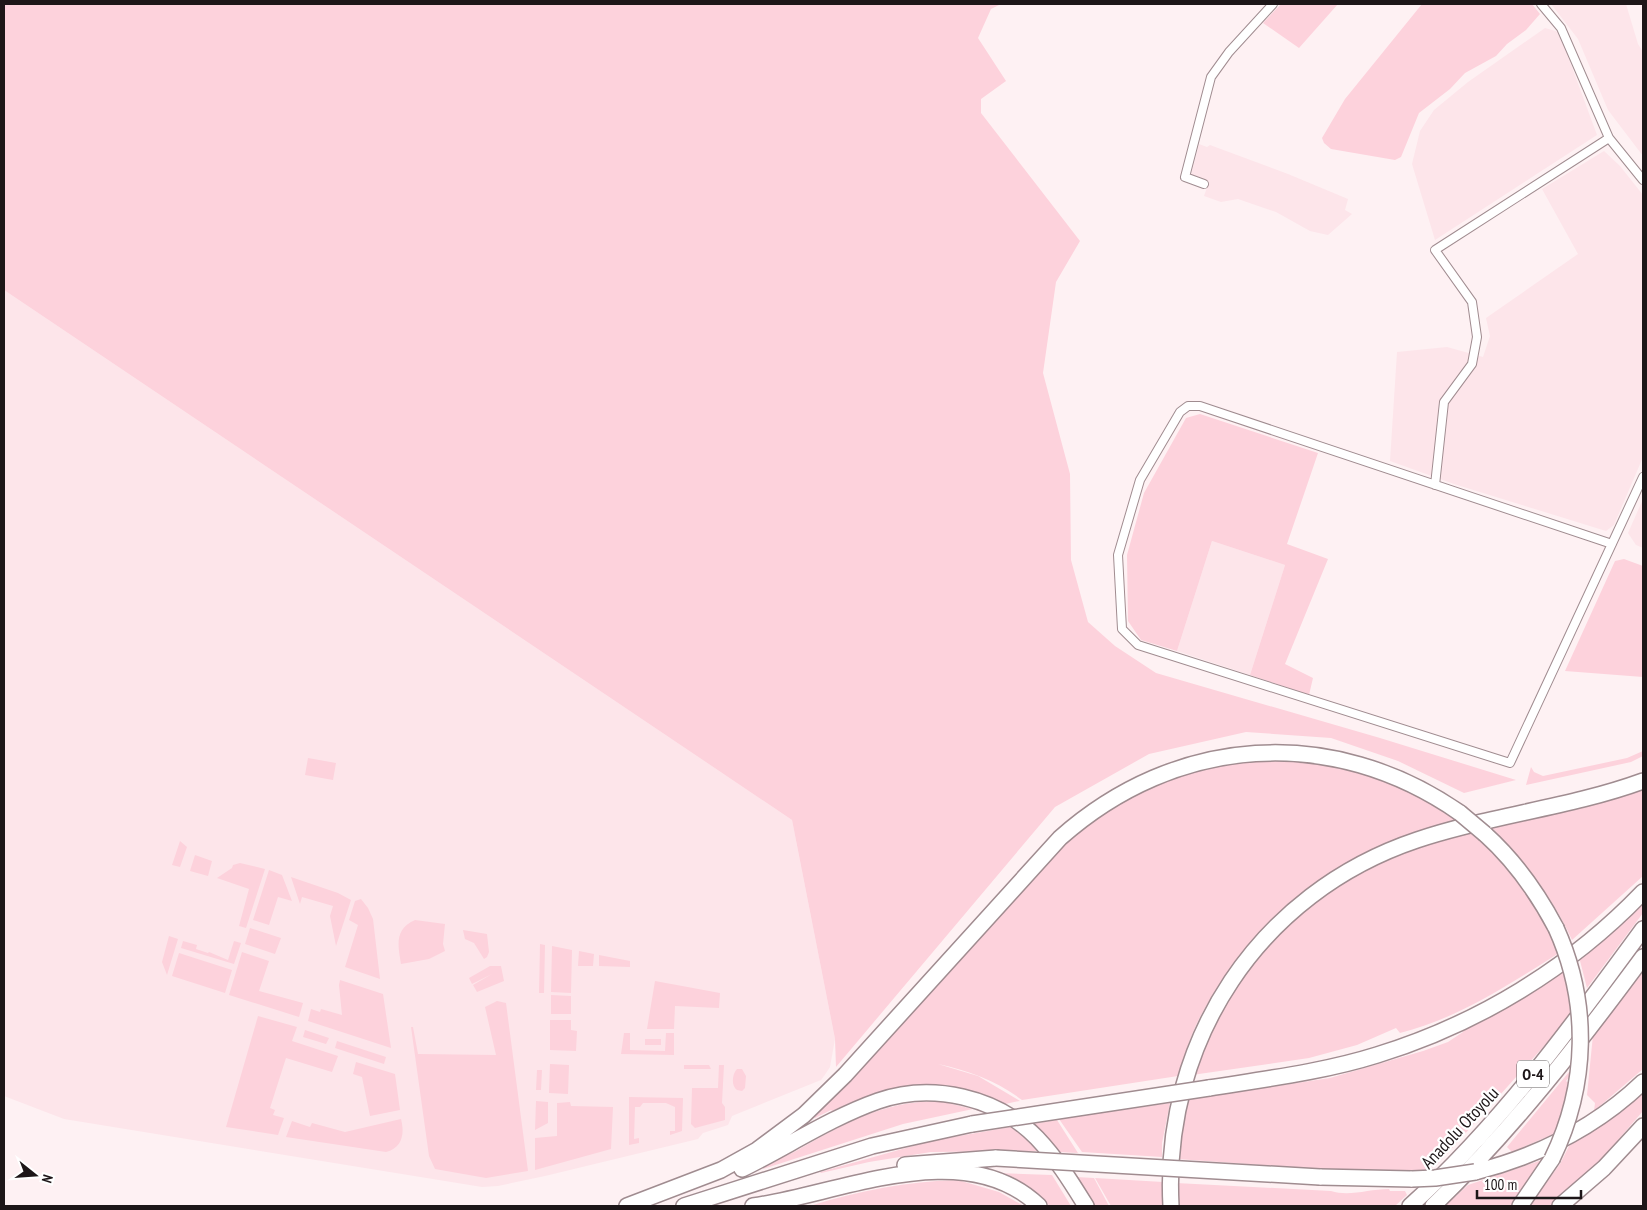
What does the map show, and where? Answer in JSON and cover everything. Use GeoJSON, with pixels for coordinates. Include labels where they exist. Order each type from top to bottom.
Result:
{"type":"FeatureCollection","features":[{"type":"Feature","properties":{"kind":"highway"},"geometry":{"type":"LineString","coordinates":[[627,1206],[704,1177],[757,1150],[818,1103],[1041,856],[1075,824],[1100,805],[1147,779],[1189,764],[1237,754],[1294,753],[1341,760],[1381,771],[1420,788],[1460,813],[1505,853],[1527,879],[1556,928],[1564,946],[1576,987],[1582,1043],[1580,1067],[1572,1107],[1552,1159],[1520,1206]]}},
{"type":"Feature","properties":{"kind":"highway"},"geometry":{"type":"LineString","coordinates":[[1171,1206],[1172,1153],[1176,1121],[1187,1074],[1198,1043],[1212,1012],[1239,970],[1261,942],[1291,912],[1332,880],[1352,868],[1417,840],[1484,822],[1582,800],[1643,781]]}},
{"type":"Feature","properties":{"kind":"highway"},"geometry":{"type":"LineString","coordinates":[[684,1206],[872,1146],[972,1124],[1209,1088],[1351,1062],[1406,1046],[1457,1025],[1513,995],[1567,960],[1643,892]]}},
{"type":"Feature","properties":{"kind":"highway","name":"Anadolu Otoyolu"},"geometry":{"type":"LineString","coordinates":[[1410,1206],[1466,1152],[1515,1096],[1643,929]]}},
{"type":"Feature","properties":{"kind":"highway","name":"Anadolu Otoyolu"},"geometry":{"type":"LineString","coordinates":[[1433,1206],[1480,1161],[1534,1099],[1643,957]]}},
{"type":"Feature","properties":{"kind":"highway"},"geometry":{"type":"LineString","coordinates":[[753,1206],[798,1189],[870,1171],[935,1161],[996,1158],[1320,1177],[1435,1178],[1475,1172],[1518,1160],[1555,1144],[1598,1119],[1643,1082]]}},
{"type":"Feature","properties":{"kind":"highway"},"geometry":{"type":"LineString","coordinates":[[646,1206],[725,1178],[865,1106],[899,1096],[931,1093],[959,1096],[1009,1115],[1026,1128],[1047,1150],[1086,1206]]}},
{"type":"Feature","properties":{"kind":"highway"},"geometry":{"type":"LineString","coordinates":[[1560,1206],[1604,1168],[1643,1126]]}},
{"type":"Feature","properties":{"kind":"highway"},"geometry":{"type":"LineString","coordinates":[[753,1206],[807,1197],[896,1176],[946,1172],[988,1177],[1023,1193],[1039,1206]]}},
{"type":"Feature","properties":{"kind":"street"},"geometry":{"type":"LineString","coordinates":[[1204,184],[1185,177],[1211,78],[1229,52],[1273,4]]}},
{"type":"Feature","properties":{"kind":"street"},"geometry":{"type":"LineString","coordinates":[[1541,4],[1561,28],[1609,138],[1643,180]]}},
{"type":"Feature","properties":{"kind":"street"},"geometry":{"type":"LineString","coordinates":[[1435,485],[1444,402],[1472,364],[1477,336],[1472,302],[1435,250],[1609,138]]}},
{"type":"Feature","properties":{"kind":"street"},"geometry":{"type":"LineString","coordinates":[[1612,544],[1200,406],[1188,406],[1180,412],[1140,480],[1132,504],[1118,554],[1122,629],[1138,645],[1510,763],[1612,544],[1643,477]]}},
{"type":"Feature","properties":{"kind":"shaded area"},"geometry":{"type":"Polygon","coordinates":[[[4,4],[1001,4],[991,9],[978,38],[1006,81],[981,99],[981,113],[1080,241],[1056,282],[1043,373],[1070,474],[1071,560],[1088,622],[1115,646],[1156,673],[1380,738],[1516,780],[1464,793],[1398,761],[1331,738],[1246,732],[1149,754],[1055,807],[836,1067],[835,1039],[792,820],[4,290],[4,4]]]}},
{"type":"Feature","properties":{"kind":"shaded area"},"geometry":{"type":"Polygon","coordinates":[[[1281,4],[1338,4],[1299,48],[1263,23],[1281,4]]]}},
{"type":"Feature","properties":{"kind":"shaded area"},"geometry":{"type":"Polygon","coordinates":[[[1422,4],[1532,4],[1540,14],[1526,30],[1507,44],[1496,56],[1465,73],[1450,89],[1419,113],[1401,157],[1395,160],[1331,149],[1324,143],[1322,138],[1345,99],[1422,4]]]}},
{"type":"Feature","properties":{"kind":"shaded area"},"geometry":{"type":"Polygon","coordinates":[[[1551,4],[1626,4],[1638,44],[1643,52],[1643,156],[1608,110],[1578,39],[1551,4]]]}},
{"type":"Feature","properties":{"kind":"shaded area"},"geometry":{"type":"Polygon","coordinates":[[[1545,28],[1559,32],[1597,135],[1435,240],[1412,164],[1420,131],[1434,110],[1468,82],[1545,28]]]}},
{"type":"Feature","properties":{"kind":"shaded area"},"geometry":{"type":"Polygon","coordinates":[[[1199,144],[1207,147],[1210,145],[1348,199],[1345,210],[1352,214],[1328,235],[1310,231],[1276,212],[1238,199],[1221,202],[1204,196],[1209,182],[1191,175],[1199,144]]]}},
{"type":"Feature","properties":{"kind":"shaded area"},"geometry":{"type":"Polygon","coordinates":[[[1604,151],[1620,166],[1643,195],[1643,457],[1614,525],[1606,531],[1454,484],[1390,461],[1397,352],[1447,347],[1483,357],[1490,336],[1486,318],[1578,254],[1542,189],[1604,151]]]}},
{"type":"Feature","properties":{"kind":"shaded area"},"geometry":{"type":"Polygon","coordinates":[[[4,290],[792,820],[835,1039],[830,1067],[821,1080],[732,1116],[728,1125],[703,1133],[698,1139],[545,1176],[498,1186],[482,1187],[64,1119],[4,1096],[4,290]]]}},
{"type":"Feature","properties":{"kind":"shaded area"},"geometry":{"type":"Polygon","coordinates":[[[1200,414],[1318,453],[1287,544],[1328,559],[1285,664],[1313,678],[1309,695],[1250,675],[1285,565],[1212,541],[1177,651],[1141,640],[1128,621],[1127,555],[1144,493],[1186,418],[1200,414]]]}},
{"type":"Feature","properties":{"kind":"shaded area"},"geometry":{"type":"Polygon","coordinates":[[[1643,499],[1643,548],[1636,545],[1628,533],[1643,499]]]}},
{"type":"Feature","properties":{"kind":"shaded area"},"geometry":{"type":"Polygon","coordinates":[[[1212,541],[1285,565],[1250,675],[1177,651],[1212,541]]]}},
{"type":"Feature","properties":{"kind":"shaded area"},"geometry":{"type":"Polygon","coordinates":[[[1624,559],[1643,566],[1643,677],[1565,671],[1615,561],[1624,559]]]}},
{"type":"Feature","properties":{"kind":"shaded area"},"geometry":{"type":"Polygon","coordinates":[[[1643,751],[1643,756],[1631,762],[1526,785],[1531,767],[1534,772],[1543,776],[1627,758],[1643,751]]]}},
{"type":"Feature","properties":{"kind":"shaded area"},"geometry":{"type":"Polygon","coordinates":[[[308,758],[336,763],[333,780],[305,775],[308,758]]]}},
{"type":"Feature","properties":{"kind":"shaded area"},"geometry":{"type":"Polygon","coordinates":[[[1259,760],[1316,762],[1372,775],[1424,799],[1456,820],[1391,842],[1343,865],[1318,882],[1271,921],[1231,967],[1214,993],[1199,1019],[1187,1047],[1178,1076],[1022,1100],[1003,1087],[982,1077],[938,1064],[978,1076],[1020,1101],[1003,1105],[992,1105],[958,1090],[942,1086],[910,1086],[878,1093],[831,1110],[815,1118],[813,1116],[858,1072],[1066,842],[1101,814],[1141,791],[1180,776],[1219,766],[1259,760]]]}},
{"type":"Feature","properties":{"kind":"shaded area"},"geometry":{"type":"Polygon","coordinates":[[[1643,789],[1643,876],[1572,940],[1556,910],[1537,881],[1492,828],[1587,807],[1643,789]]]}},
{"type":"Feature","properties":{"kind":"shaded area"},"geometry":{"type":"Polygon","coordinates":[[[1473,833],[1507,864],[1545,919],[1559,953],[1462,1010],[1421,1027],[1400,1033],[1396,1028],[1357,1045],[1309,1058],[1192,1075],[1229,994],[1287,921],[1348,877],[1427,844],[1473,833]]]}},
{"type":"Feature","properties":{"kind":"shaded area"},"geometry":{"type":"Polygon","coordinates":[[[180,841],[187,847],[180,867],[172,865],[180,841]]]}},
{"type":"Feature","properties":{"kind":"shaded area"},"geometry":{"type":"Polygon","coordinates":[[[195,855],[212,861],[208,876],[190,871],[195,855]]]}},
{"type":"Feature","properties":{"kind":"shaded area"},"geometry":{"type":"Polygon","coordinates":[[[240,863],[265,869],[246,928],[239,926],[249,889],[217,878],[232,868],[233,865],[240,863]]]}},
{"type":"Feature","properties":{"kind":"shaded area"},"geometry":{"type":"Polygon","coordinates":[[[269,870],[282,875],[292,901],[278,897],[269,925],[253,920],[269,870]]]}},
{"type":"Feature","properties":{"kind":"shaded area"},"geometry":{"type":"Polygon","coordinates":[[[291,877],[338,893],[351,900],[336,946],[330,916],[333,906],[302,897],[300,904],[291,877]]]}},
{"type":"Feature","properties":{"kind":"shaded area"},"geometry":{"type":"Polygon","coordinates":[[[361,899],[373,919],[380,979],[345,967],[358,925],[349,920],[355,901],[361,899]]]}},
{"type":"Feature","properties":{"kind":"shaded area"},"geometry":{"type":"Polygon","coordinates":[[[1643,900],[1643,913],[1587,988],[1579,957],[1643,900]]]}},
{"type":"Feature","properties":{"kind":"shaded area"},"geometry":{"type":"Polygon","coordinates":[[[415,920],[445,924],[443,944],[445,951],[429,959],[401,964],[399,939],[404,928],[415,920]]]}},
{"type":"Feature","properties":{"kind":"shaded area"},"geometry":{"type":"Polygon","coordinates":[[[250,928],[281,938],[275,954],[245,944],[250,928]]]}},
{"type":"Feature","properties":{"kind":"shaded area"},"geometry":{"type":"Polygon","coordinates":[[[463,930],[487,934],[489,952],[487,957],[484,959],[474,943],[465,939],[463,930]]]}},
{"type":"Feature","properties":{"kind":"shaded area"},"geometry":{"type":"Polygon","coordinates":[[[169,936],[178,939],[167,975],[162,962],[169,936]]]}},
{"type":"Feature","properties":{"kind":"shaded area"},"geometry":{"type":"Polygon","coordinates":[[[183,941],[197,945],[196,949],[228,960],[234,941],[241,943],[234,964],[181,948],[183,941]]]}},
{"type":"Feature","properties":{"kind":"shaded area"},"geometry":{"type":"Polygon","coordinates":[[[540,944],[545,945],[544,993],[539,993],[540,944]]]}},
{"type":"Feature","properties":{"kind":"shaded area"},"geometry":{"type":"Polygon","coordinates":[[[552,946],[572,950],[571,993],[551,992],[552,946]]]}},
{"type":"Feature","properties":{"kind":"shaded area"},"geometry":{"type":"Polygon","coordinates":[[[579,951],[594,954],[593,966],[578,966],[579,951]]]}},
{"type":"Feature","properties":{"kind":"shaded area"},"geometry":{"type":"Polygon","coordinates":[[[242,952],[269,961],[259,991],[303,1003],[299,1017],[229,995],[242,952]]]}},
{"type":"Feature","properties":{"kind":"shaded area"},"geometry":{"type":"Polygon","coordinates":[[[179,953],[232,970],[225,993],[172,976],[179,953]]]}},
{"type":"Feature","properties":{"kind":"shaded area"},"geometry":{"type":"Polygon","coordinates":[[[599,955],[630,961],[630,967],[599,966],[599,955]]]}},
{"type":"Feature","properties":{"kind":"shaded area"},"geometry":{"type":"Polygon","coordinates":[[[490,966],[501,966],[504,981],[477,992],[473,985],[492,974],[472,984],[469,978],[490,966]]]}},
{"type":"Feature","properties":{"kind":"shaded area"},"geometry":{"type":"Polygon","coordinates":[[[1566,968],[1575,1008],[1554,1035],[1436,1166],[1423,1171],[1387,1171],[1386,1174],[1177,1159],[1185,1100],[1330,1078],[1423,1051],[1448,1042],[1463,1032],[1462,1030],[1533,992],[1566,968]]]}},
{"type":"Feature","properties":{"kind":"shaded area"},"geometry":{"type":"Polygon","coordinates":[[[1643,972],[1643,1069],[1594,1111],[1595,1103],[1587,1095],[1593,1035],[1643,972]]]}},
{"type":"Feature","properties":{"kind":"shaded area"},"geometry":{"type":"Polygon","coordinates":[[[340,980],[383,994],[391,1048],[308,1021],[311,1009],[320,1012],[321,1009],[342,1015],[340,980]]]}},
{"type":"Feature","properties":{"kind":"shaded area"},"geometry":{"type":"Polygon","coordinates":[[[655,981],[720,993],[719,1008],[675,1006],[674,1029],[647,1029],[655,981]]]}},
{"type":"Feature","properties":{"kind":"shaded area"},"geometry":{"type":"Polygon","coordinates":[[[551,995],[571,996],[571,1014],[551,1014],[551,995]]]}},
{"type":"Feature","properties":{"kind":"shaded area"},"geometry":{"type":"Polygon","coordinates":[[[497,1001],[506,1003],[528,1171],[486,1178],[435,1169],[429,1156],[411,1027],[413,1027],[418,1054],[496,1055],[485,1007],[497,1001]]]}},
{"type":"Feature","properties":{"kind":"shaded area"},"geometry":{"type":"Polygon","coordinates":[[[258,1016],[297,1027],[292,1041],[338,1056],[332,1072],[286,1058],[270,1108],[275,1110],[273,1115],[284,1118],[278,1135],[226,1127],[258,1016]]]}},
{"type":"Feature","properties":{"kind":"shaded area"},"geometry":{"type":"Polygon","coordinates":[[[550,1020],[571,1020],[571,1030],[577,1031],[576,1051],[550,1050],[550,1020]]]}},
{"type":"Feature","properties":{"kind":"shaded area"},"geometry":{"type":"Polygon","coordinates":[[[305,1030],[329,1038],[326,1044],[303,1037],[305,1030]]]}},
{"type":"Feature","properties":{"kind":"shaded area"},"geometry":{"type":"Polygon","coordinates":[[[624,1033],[630,1033],[630,1050],[665,1051],[666,1033],[674,1033],[674,1055],[621,1054],[624,1033]]]}},
{"type":"Feature","properties":{"kind":"shaded area"},"geometry":{"type":"Polygon","coordinates":[[[645,1039],[661,1039],[661,1045],[645,1045],[645,1039]]]}},
{"type":"Feature","properties":{"kind":"shaded area"},"geometry":{"type":"Polygon","coordinates":[[[337,1041],[386,1057],[384,1064],[335,1048],[337,1041]]]}},
{"type":"Feature","properties":{"kind":"shaded area"},"geometry":{"type":"Polygon","coordinates":[[[356,1062],[395,1074],[400,1110],[370,1116],[362,1077],[353,1074],[356,1062]]]}},
{"type":"Feature","properties":{"kind":"shaded area"},"geometry":{"type":"Polygon","coordinates":[[[550,1064],[569,1065],[568,1094],[549,1093],[550,1064]]]}},
{"type":"Feature","properties":{"kind":"shaded area"},"geometry":{"type":"Polygon","coordinates":[[[684,1065],[709,1065],[711,1069],[684,1069],[684,1065]]]}},
{"type":"Feature","properties":{"kind":"shaded area"},"geometry":{"type":"Polygon","coordinates":[[[719,1065],[724,1065],[722,1103],[725,1107],[725,1120],[695,1128],[691,1124],[692,1088],[718,1088],[719,1065]]]}},
{"type":"Feature","properties":{"kind":"shaded area"},"geometry":{"type":"Polygon","coordinates":[[[737,1069],[742,1069],[746,1076],[745,1088],[742,1091],[737,1090],[733,1083],[734,1074],[737,1069]]]}},
{"type":"Feature","properties":{"kind":"shaded area"},"geometry":{"type":"Polygon","coordinates":[[[537,1070],[542,1070],[541,1090],[536,1090],[537,1070]]]}},
{"type":"Feature","properties":{"kind":"shaded area"},"geometry":{"type":"Polygon","coordinates":[[[1569,1072],[1571,1075],[1566,1081],[1570,1084],[1556,1133],[1512,1152],[1507,1147],[1569,1072]]]}},
{"type":"Feature","properties":{"kind":"shaded area"},"geometry":{"type":"Polygon","coordinates":[[[1643,1092],[1643,1111],[1600,1161],[1574,1184],[1575,1186],[1552,1206],[1529,1206],[1560,1164],[1569,1146],[1618,1114],[1643,1092]]]}},
{"type":"Feature","properties":{"kind":"shaded area"},"geometry":{"type":"Polygon","coordinates":[[[629,1097],[683,1098],[682,1131],[670,1135],[670,1131],[675,1131],[675,1107],[666,1103],[643,1103],[640,1107],[635,1107],[634,1139],[639,1138],[639,1143],[629,1145],[629,1097]]]}},
{"type":"Feature","properties":{"kind":"shaded area"},"geometry":{"type":"Polygon","coordinates":[[[536,1101],[548,1102],[548,1123],[535,1130],[536,1101]]]}},
{"type":"Feature","properties":{"kind":"shaded area"},"geometry":{"type":"Polygon","coordinates":[[[939,1101],[973,1109],[903,1124],[763,1169],[773,1161],[864,1116],[898,1105],[939,1101]]]}},
{"type":"Feature","properties":{"kind":"shaded area"},"geometry":{"type":"Polygon","coordinates":[[[570,1102],[571,1106],[613,1107],[611,1149],[535,1170],[535,1138],[557,1136],[557,1103],[570,1102]]]}},
{"type":"Feature","properties":{"kind":"shaded area"},"geometry":{"type":"Polygon","coordinates":[[[1170,1103],[1162,1143],[1162,1157],[1082,1152],[1059,1119],[1170,1103]]]}},
{"type":"Feature","properties":{"kind":"shaded area"},"geometry":{"type":"Polygon","coordinates":[[[401,1119],[403,1130],[401,1140],[396,1147],[386,1152],[286,1137],[292,1121],[310,1127],[312,1123],[345,1132],[401,1119]]]}},
{"type":"Feature","properties":{"kind":"shaded area"},"geometry":{"type":"Polygon","coordinates":[[[1057,1120],[1078,1153],[1059,1152],[1032,1124],[1057,1120]]]}},
{"type":"Feature","properties":{"kind":"shaded area"},"geometry":{"type":"Polygon","coordinates":[[[1010,1127],[1029,1140],[1038,1151],[931,1152],[820,1172],[931,1141],[1010,1127]]]}},
{"type":"Feature","properties":{"kind":"shaded area"},"geometry":{"type":"Polygon","coordinates":[[[1542,1160],[1511,1206],[1445,1206],[1468,1185],[1542,1160]]]}},
{"type":"Feature","properties":{"kind":"shaded area"},"geometry":{"type":"Polygon","coordinates":[[[997,1173],[1052,1175],[1071,1206],[1050,1206],[1018,1183],[997,1173]]]}},
{"type":"Feature","properties":{"kind":"shaded area"},"geometry":{"type":"Polygon","coordinates":[[[1076,1177],[1094,1178],[1109,1206],[1095,1206],[1076,1177]]]}},
{"type":"Feature","properties":{"kind":"shaded area"},"geometry":{"type":"Polygon","coordinates":[[[1095,1178],[1163,1182],[1163,1206],[1111,1206],[1095,1178]]]}},
{"type":"Feature","properties":{"kind":"shaded area"},"geometry":{"type":"Polygon","coordinates":[[[958,1180],[999,1192],[1024,1206],[810,1206],[883,1188],[921,1182],[958,1180]]]}},
{"type":"Feature","properties":{"kind":"shaded area"},"geometry":{"type":"Polygon","coordinates":[[[1176,1183],[1331,1191],[1338,1193],[1389,1189],[1390,1191],[1405,1191],[1407,1195],[1395,1206],[1177,1206],[1176,1183]]]}}]}
